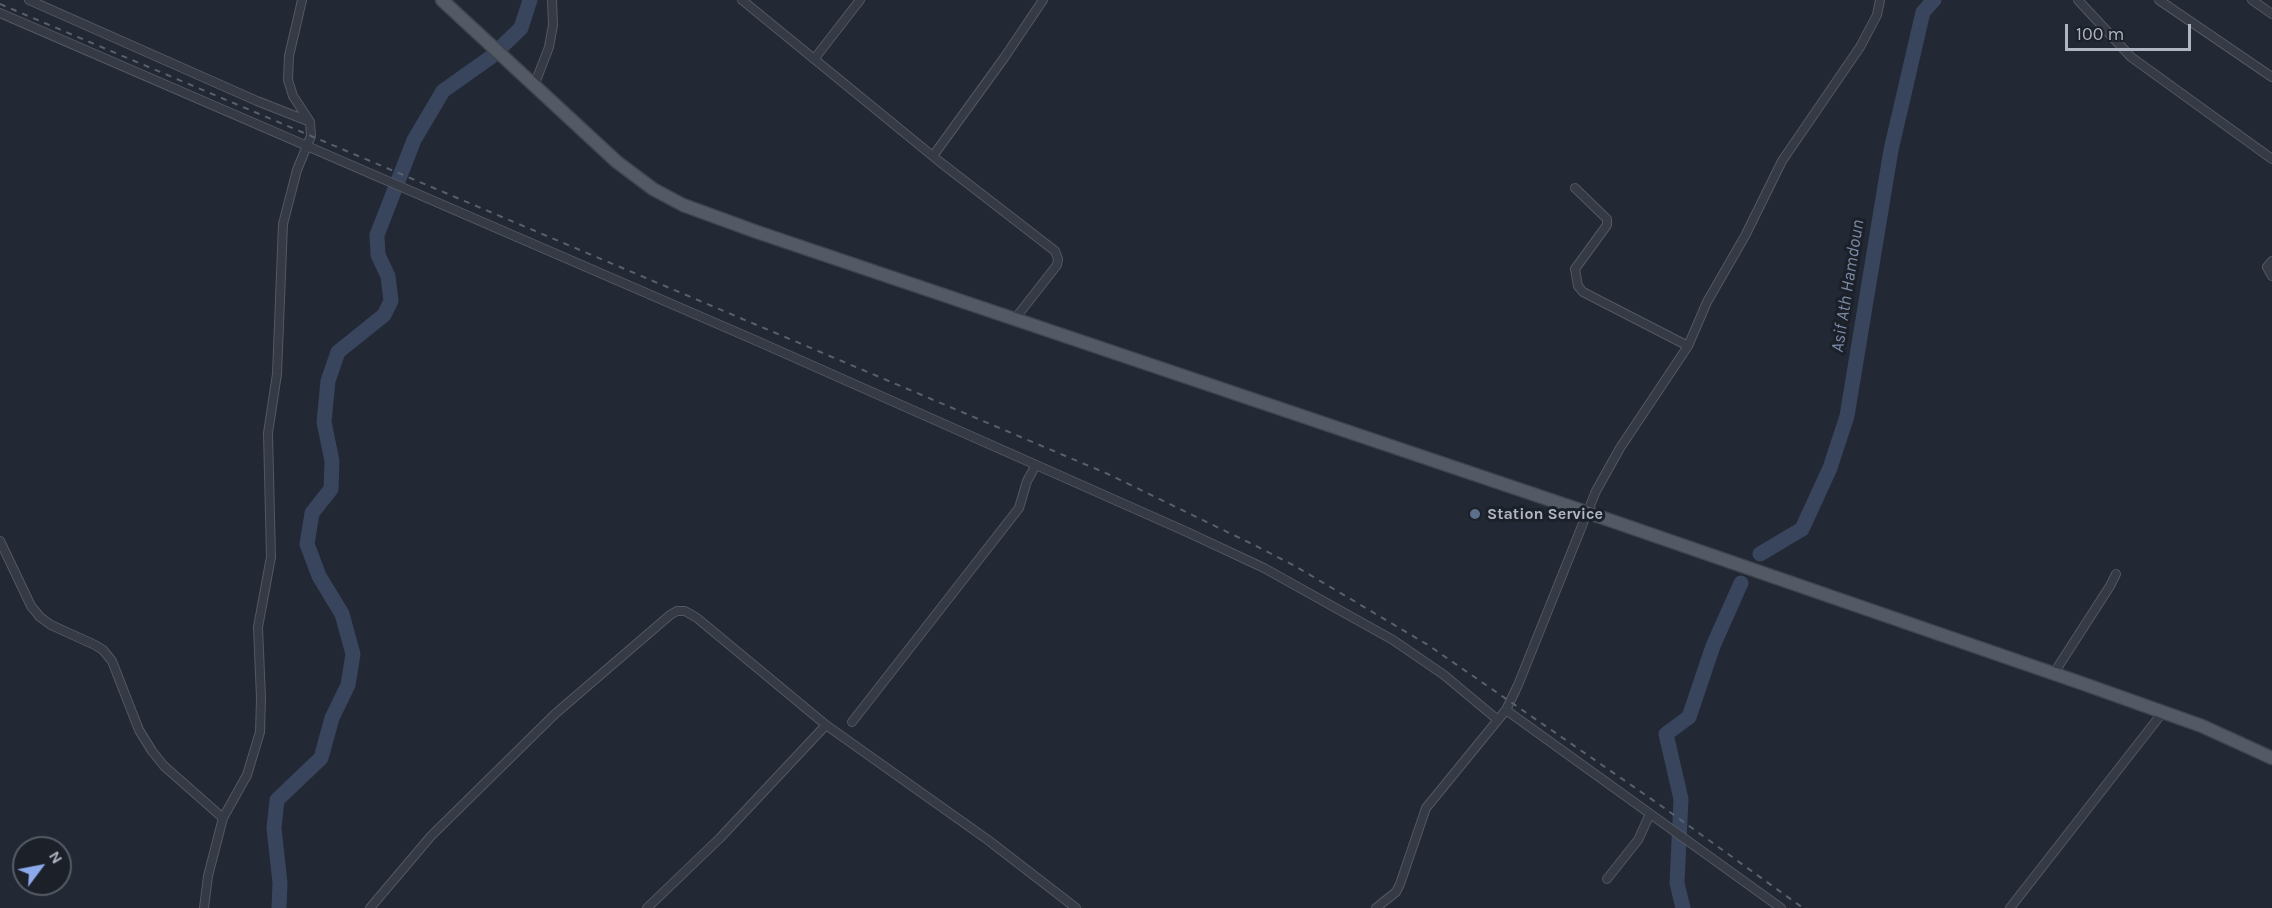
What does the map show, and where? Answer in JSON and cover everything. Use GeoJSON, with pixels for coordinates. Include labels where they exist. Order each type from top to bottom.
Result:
{"type":"FeatureCollection","features":[{"type":"Feature","properties":{"kind":"main road"},"geometry":{"type":"LineString","coordinates":[[442,0],[617,162],[653,189],[683,205],[1014,320],[1589,513],[2054,673],[2241,742],[2272,758]]}},
{"type":"Feature","properties":{"kind":"street"},"geometry":{"type":"LineString","coordinates":[[29,0],[257,102],[310,122]]}},
{"type":"Feature","properties":{"kind":"street"},"geometry":{"type":"LineString","coordinates":[[204,908],[208,876],[224,818],[247,775],[260,732],[258,627],[271,557],[268,433],[277,374],[283,225],[297,170],[311,136],[310,122],[293,96],[288,80],[289,56],[302,0]]}},
{"type":"Feature","properties":{"kind":"street"},"geometry":{"type":"LineString","coordinates":[[534,86],[549,47],[553,25],[552,0]]}},
{"type":"Feature","properties":{"kind":"street"},"geometry":{"type":"LineString","coordinates":[[742,0],[933,156],[1055,251],[1058,259],[1057,265],[1014,320]]}},
{"type":"Feature","properties":{"kind":"street"},"geometry":{"type":"LineString","coordinates":[[815,58],[860,0]]}},
{"type":"Feature","properties":{"kind":"street"},"geometry":{"type":"LineString","coordinates":[[933,156],[1004,58],[1042,0]]}},
{"type":"Feature","properties":{"kind":"street"},"geometry":{"type":"LineString","coordinates":[[1376,908],[1396,892],[1400,884],[1426,808],[1506,710],[1589,513],[1596,491],[1620,448],[1688,345],[1707,302],[1745,236],[1782,161],[1860,47],[1877,15],[1880,0]]}},
{"type":"Feature","properties":{"kind":"street"},"geometry":{"type":"LineString","coordinates":[[2078,0],[2131,57],[2272,159]]}},
{"type":"Feature","properties":{"kind":"street"},"geometry":{"type":"LineString","coordinates":[[2159,0],[2272,77]]}},
{"type":"Feature","properties":{"kind":"street"},"geometry":{"type":"LineString","coordinates":[[2252,0],[2272,14]]}},
{"type":"Feature","properties":{"kind":"street"},"geometry":{"type":"LineString","coordinates":[[0,13],[1036,465],[1264,568],[1419,656],[1498,720]]}},
{"type":"Feature","properties":{"kind":"street"},"geometry":{"type":"LineString","coordinates":[[1575,188],[1603,213],[1606,219],[1606,225],[1575,269],[1578,286],[1582,292],[1688,345]]}},
{"type":"Feature","properties":{"kind":"street"},"geometry":{"type":"LineString","coordinates":[[2272,261],[2266,267],[2272,276]]}},
{"type":"Feature","properties":{"kind":"street"},"geometry":{"type":"LineString","coordinates":[[852,722],[1018,508],[1027,481],[1036,465]]}},
{"type":"Feature","properties":{"kind":"street"},"geometry":{"type":"LineString","coordinates":[[0,541],[31,606],[51,625],[103,650],[112,661],[139,730],[152,751],[164,766],[224,818]]}},
{"type":"Feature","properties":{"kind":"street"},"geometry":{"type":"LineString","coordinates":[[2054,673],[2116,574]]}},
{"type":"Feature","properties":{"kind":"street"},"geometry":{"type":"LineString","coordinates":[[370,908],[431,836],[555,714],[677,611],[685,611],[697,618],[826,725],[988,840],[1076,908]]}},
{"type":"Feature","properties":{"kind":"street"},"geometry":{"type":"LineString","coordinates":[[1506,710],[1781,908]]}},
{"type":"Feature","properties":{"kind":"street"},"geometry":{"type":"LineString","coordinates":[[2010,908],[2163,712]]}},
{"type":"Feature","properties":{"kind":"street"},"geometry":{"type":"LineString","coordinates":[[647,908],[720,838],[826,725]]}},
{"type":"Feature","properties":{"kind":"street"},"geometry":{"type":"LineString","coordinates":[[1607,879],[1638,840],[1650,814]]}},
{"type":"Feature","properties":{"kind":"waterway"},"geometry":{"type":"LineString","coordinates":[[279,908],[280,883],[274,828],[277,800],[321,758],[332,718],[348,685],[353,654],[342,614],[319,576],[307,544],[312,513],[331,489],[332,461],[324,422],[328,381],[338,352],[384,315],[391,301],[388,276],[378,255],[377,235],[414,140],[443,91],[491,57],[521,28],[530,0]]}},
{"type":"Feature","properties":{"kind":"waterway","name":"Asif Ath Hamdoun"},"geometry":{"type":"LineString","coordinates":[[1760,554],[1802,529],[1830,468],[1847,416],[1891,150],[1923,12],[1934,0]]}},
{"type":"Feature","properties":{"kind":"waterway","name":"Asif Ath Hamdoun"},"geometry":{"type":"LineString","coordinates":[[1683,908],[1677,883],[1681,799],[1666,734],[1689,717],[1713,646],[1741,583]]}},
{"type":"Feature","properties":{"kind":"railway"},"geometry":{"type":"LineString","coordinates":[[0,4],[1108,474],[1252,544],[1295,566],[1428,645],[1660,805],[1803,908]]}},
{"type":"Feature","properties":{"kind":"place","name":"Station Service"},"geometry":{"type":"Point","coordinates":[1475,514]}}]}
